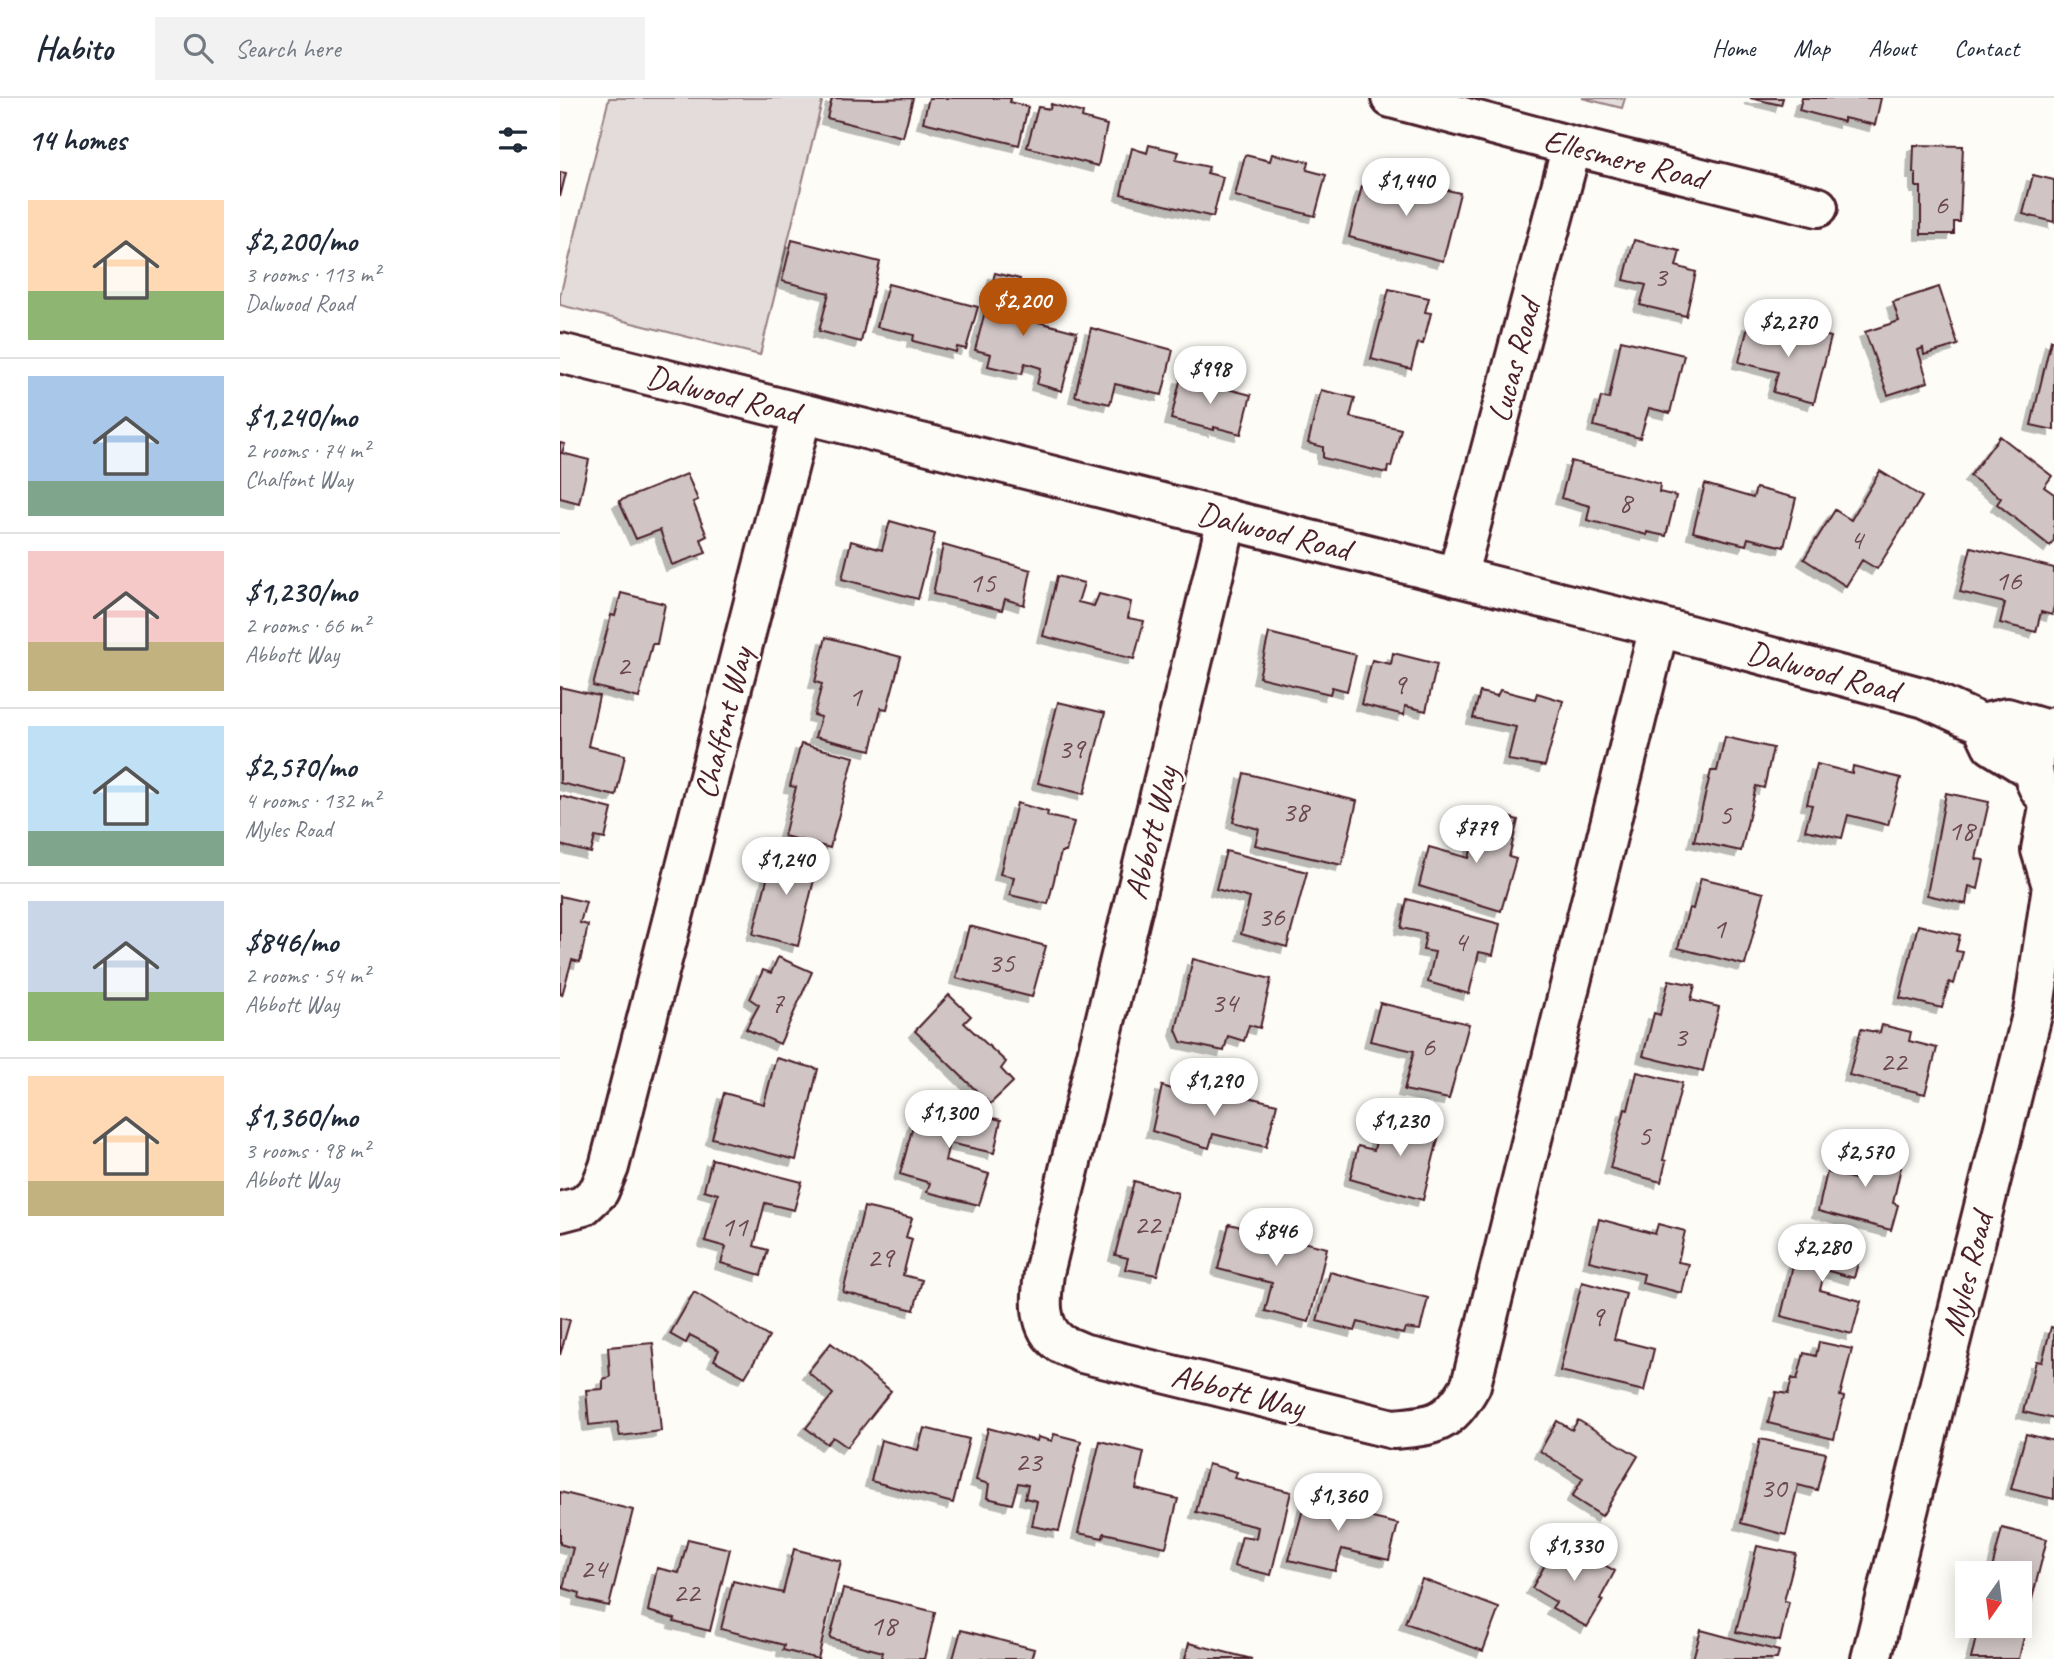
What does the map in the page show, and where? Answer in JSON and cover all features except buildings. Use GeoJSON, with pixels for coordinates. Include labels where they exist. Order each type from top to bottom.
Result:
{"type":"FeatureCollection","features":[{"type":"Feature","properties":{"kind":"street","name":"Ellesmere Road"},"geometry":{"type":"LineString","coordinates":[[1391,98],[1818,207]]}},
{"type":"Feature","properties":{"kind":"street","name":"Lucas Road"},"geometry":{"type":"LineString","coordinates":[[1457,577],[1572,146]]}},
{"type":"Feature","properties":{"kind":"street","name":"Dalwood Road"},"geometry":{"type":"LineString","coordinates":[[560,353],[1659,627],[1924,698],[1982,724],[2007,718],[2051,729]]}},
{"type":"Feature","properties":{"kind":"street","name":"Chalfont Way"},"geometry":{"type":"LineString","coordinates":[[560,1212],[583,1206],[599,1191],[609,1167],[802,414]]}},
{"type":"Feature","properties":{"kind":"street","name":"Abbott Way"},"geometry":{"type":"LineString","coordinates":[[1227,519],[1044,1273],[1040,1299],[1044,1324],[1058,1342],[1082,1353],[1393,1429],[1419,1427],[1442,1420],[1460,1405],[1471,1385],[1659,627]]}},
{"type":"Feature","properties":{"kind":"street","name":"Dalwood Road"},"geometry":{"type":"LineString","coordinates":[[1982,724],[1992,745],[2045,791]]}},
{"type":"Feature","properties":{"kind":"street","name":"Myles Road"},"geometry":{"type":"LineString","coordinates":[[1871,1659],[2034,1007],[2053,885],[2041,850],[2045,791],[2034,755],[2039,742],[2051,729]]}},
{"type":"Feature","properties":{"kind":"shaded area"},"geometry":{"type":"Polygon","coordinates":[[[609,98],[823,98],[760,355],[560,305],[609,98]]]}},
{"type":"Feature","properties":{"kind":"shaded area"},"geometry":{"type":"Polygon","coordinates":[[[1582,98],[1625,98],[1622,108],[1582,98]]]}}]}
